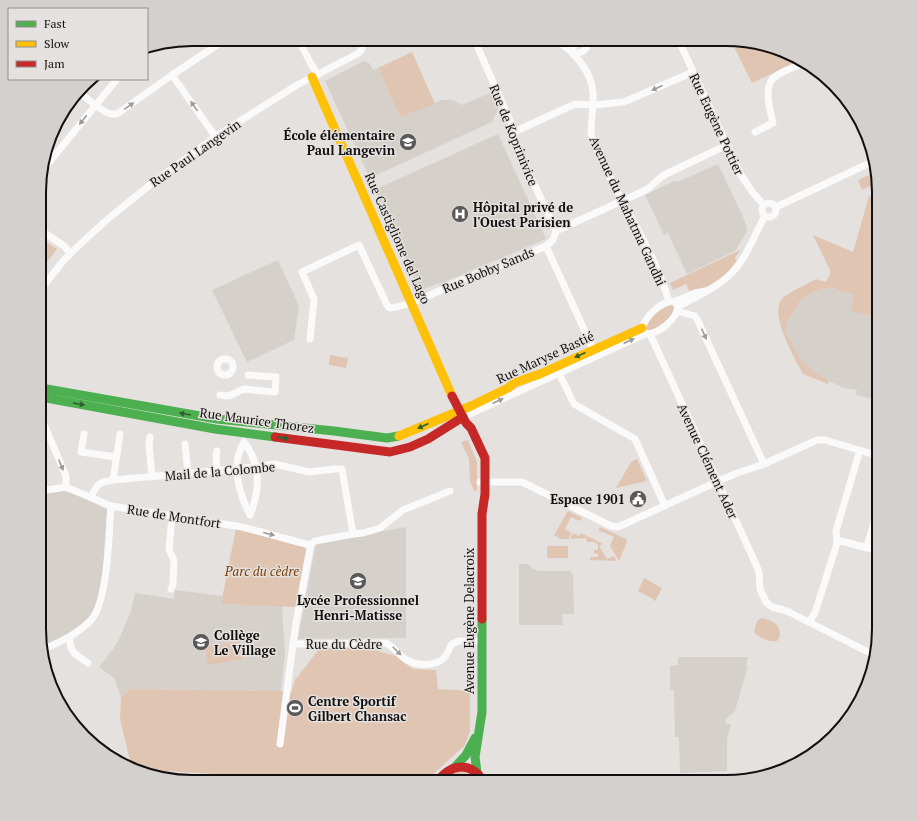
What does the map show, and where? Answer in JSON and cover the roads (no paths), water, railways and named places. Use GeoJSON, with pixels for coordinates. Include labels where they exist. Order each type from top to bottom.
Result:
{"type":"FeatureCollection","features":[{"type":"Feature","properties":{"kind":"main road","name":"Rue Castiglione del Lago"},"geometry":{"type":"LineString","coordinates":[[315,76],[463,417]]}},
{"type":"Feature","properties":{"kind":"main road","name":"Rue Maryse Bastié"},"geometry":{"type":"LineString","coordinates":[[463,417],[514,383],[540,374],[594,349],[645,332]]}},
{"type":"Feature","properties":{"kind":"main road","name":"Rue Maurice Thorez"},"geometry":{"type":"LineString","coordinates":[[46,389],[217,419],[387,438],[399,436],[463,417]]}},
{"type":"Feature","properties":{"kind":"main road","name":"Rue Maurice Thorez"},"geometry":{"type":"LineString","coordinates":[[46,398],[244,438],[390,452],[406,449],[434,436],[444,431],[463,417]]}},
{"type":"Feature","properties":{"kind":"main road","name":"Avenue Eugène Delacroix"},"geometry":{"type":"LineString","coordinates":[[463,417],[471,428],[485,458],[482,514],[482,712],[475,757],[477,772]]}},
{"type":"Feature","properties":{"kind":"main road","name":"Avenue Eugène Delacroix"},"geometry":{"type":"LineString","coordinates":[[441,775],[455,767],[466,755],[480,727]]}},
{"type":"Feature","properties":{"kind":"main road"},"geometry":{"type":"LineString","coordinates":[[455,767],[463,766],[470,768],[480,775]]}},
{"type":"Feature","properties":{"kind":"street"},"geometry":{"type":"LineString","coordinates":[[83,95],[111,114],[118,114],[216,46]]}},
{"type":"Feature","properties":{"kind":"street"},"geometry":{"type":"LineString","coordinates":[[302,46],[311,64],[315,76]]}},
{"type":"Feature","properties":{"kind":"street","name":"Rue Paul Langevin"},"geometry":{"type":"LineString","coordinates":[[46,283],[70,253],[129,202],[215,136],[297,85],[356,54],[361,50],[362,46]]}},
{"type":"Feature","properties":{"kind":"street","name":"Rue de Koprinivice"},"geometry":{"type":"LineString","coordinates":[[477,46],[512,125],[515,143],[556,231]]}},
{"type":"Feature","properties":{"kind":"street","name":"Avenue du Mahatma Gandhi"},"geometry":{"type":"LineString","coordinates":[[565,46],[582,63],[593,90],[591,134],[617,191],[648,248],[662,281],[675,306]]}},
{"type":"Feature","properties":{"kind":"street"},"geometry":{"type":"LineString","coordinates":[[573,46],[573,54],[580,54],[587,46]]}},
{"type":"Feature","properties":{"kind":"street","name":"Rue Eugène Pottier"},"geometry":{"type":"LineString","coordinates":[[681,46],[745,182],[764,205]]}},
{"type":"Feature","properties":{"kind":"street"},"geometry":{"type":"LineString","coordinates":[[754,132],[773,123],[769,106],[768,89],[770,82],[775,76],[798,66]]}},
{"type":"Feature","properties":{"kind":"street"},"geometry":{"type":"LineString","coordinates":[[514,132],[575,104],[593,105],[624,102],[693,72]]}},
{"type":"Feature","properties":{"kind":"street"},"geometry":{"type":"LineString","coordinates":[[172,75],[215,136]]}},
{"type":"Feature","properties":{"kind":"street"},"geometry":{"type":"LineString","coordinates":[[49,162],[116,80]]}},
{"type":"Feature","properties":{"kind":"street"},"geometry":{"type":"LineString","coordinates":[[556,231],[648,189],[666,174],[727,145]]}},
{"type":"Feature","properties":{"kind":"street"},"geometry":{"type":"LineString","coordinates":[[776,207],[869,163]]}},
{"type":"Feature","properties":{"kind":"street"},"geometry":{"type":"LineString","coordinates":[[765,216],[762,210],[764,205],[770,203],[776,207]]}},
{"type":"Feature","properties":{"kind":"street"},"geometry":{"type":"LineString","coordinates":[[765,216],[770,217],[774,215],[776,207]]}},
{"type":"Feature","properties":{"kind":"street"},"geometry":{"type":"LineString","coordinates":[[764,464],[695,316],[675,306],[662,305],[652,312],[647,318],[645,332],[659,330],[666,325],[675,306],[713,288],[724,281],[743,260],[765,216]]}},
{"type":"Feature","properties":{"kind":"street","name":"Rue Bobby Sands"},"geometry":{"type":"LineString","coordinates":[[310,339],[314,299],[302,272],[359,245],[387,305],[390,308],[412,302],[546,246],[553,240],[556,231]]}},
{"type":"Feature","properties":{"kind":"street"},"geometry":{"type":"LineString","coordinates":[[46,234],[64,246],[70,253]]}},
{"type":"Feature","properties":{"kind":"street"},"geometry":{"type":"LineString","coordinates":[[546,246],[594,349]]}},
{"type":"Feature","properties":{"kind":"street","name":"Rue Maryse Bastié"},"geometry":{"type":"LineString","coordinates":[[463,417],[645,332]]}},
{"type":"Feature","properties":{"kind":"street","name":"Avenue Clément Ader"},"geometry":{"type":"LineString","coordinates":[[645,332],[754,560],[759,572],[760,589],[766,602],[770,606],[787,611],[809,622]]}},
{"type":"Feature","properties":{"kind":"street"},"geometry":{"type":"LineString","coordinates":[[559,373],[574,404],[635,439],[665,506]]}},
{"type":"Feature","properties":{"kind":"street"},"geometry":{"type":"LineString","coordinates":[[220,395],[231,395],[244,389],[275,392],[276,377],[248,375]]}},
{"type":"Feature","properties":{"kind":"street"},"geometry":{"type":"LineString","coordinates":[[46,431],[66,476],[66,487]]}},
{"type":"Feature","properties":{"kind":"street"},"geometry":{"type":"LineString","coordinates":[[84,434],[81,452],[116,458]]}},
{"type":"Feature","properties":{"kind":"street"},"geometry":{"type":"LineString","coordinates":[[113,480],[120,434]]}},
{"type":"Feature","properties":{"kind":"street"},"geometry":{"type":"LineString","coordinates":[[150,437],[149,445],[152,477]]}},
{"type":"Feature","properties":{"kind":"street"},"geometry":{"type":"LineString","coordinates":[[244,438],[256,466],[257,492],[250,515],[250,529]]}},
{"type":"Feature","properties":{"kind":"street"},"geometry":{"type":"LineString","coordinates":[[244,438],[238,455],[237,469],[240,489],[250,515]]}},
{"type":"Feature","properties":{"kind":"street"},"geometry":{"type":"LineString","coordinates":[[483,482],[522,482],[611,526],[618,527],[717,482],[764,464],[813,441],[821,439],[872,454]]}},
{"type":"Feature","properties":{"kind":"street"},"geometry":{"type":"LineString","coordinates":[[185,444],[188,474]]}},
{"type":"Feature","properties":{"kind":"street"},"geometry":{"type":"LineString","coordinates":[[860,450],[836,530],[837,543],[815,613],[809,622],[870,653]]}},
{"type":"Feature","properties":{"kind":"street"},"geometry":{"type":"LineString","coordinates":[[217,451],[217,471]]}},
{"type":"Feature","properties":{"kind":"street","name":"Mail de la Colombe"},"geometry":{"type":"LineString","coordinates":[[91,497],[95,488],[100,483],[113,480],[188,474],[275,464],[309,472],[342,469],[353,534]]}},
{"type":"Feature","properties":{"kind":"street","name":"Rue de Montfort"},"geometry":{"type":"LineString","coordinates":[[46,489],[66,487],[111,506],[250,529],[310,545]]}},
{"type":"Feature","properties":{"kind":"street"},"geometry":{"type":"LineString","coordinates":[[310,545],[315,541],[363,533],[380,528],[403,510],[450,491]]}},
{"type":"Feature","properties":{"kind":"street"},"geometry":{"type":"LineString","coordinates":[[47,648],[70,637],[92,619],[97,612],[104,587],[111,506]]}},
{"type":"Feature","properties":{"kind":"street"},"geometry":{"type":"LineString","coordinates":[[171,589],[173,585],[174,560],[169,550],[172,516]]}},
{"type":"Feature","properties":{"kind":"street"},"geometry":{"type":"LineString","coordinates":[[867,546],[872,529]]}},
{"type":"Feature","properties":{"kind":"street"},"geometry":{"type":"LineString","coordinates":[[837,540],[872,549]]}},
{"type":"Feature","properties":{"kind":"street","name":"Rue du Cèdre"},"geometry":{"type":"LineString","coordinates":[[310,545],[293,644],[386,643],[396,649],[402,657],[413,663],[434,664],[446,656],[452,644],[459,641],[482,641]]}},
{"type":"Feature","properties":{"kind":"street"},"geometry":{"type":"LineString","coordinates":[[70,637],[70,649],[88,663]]}},
{"type":"Feature","properties":{"kind":"street"},"geometry":{"type":"LineString","coordinates":[[280,744],[293,644]]}},
{"type":"Feature","properties":{"kind":"place","name":"École élémentaire Paul Langevin"},"geometry":{"type":"Point","coordinates":[408,142]}},
{"type":"Feature","properties":{"kind":"place","name":"Hôpital privé de l'Ouest Parisien"},"geometry":{"type":"Point","coordinates":[460,214]}},
{"type":"Feature","properties":{"kind":"place","name":"Espace 1901"},"geometry":{"type":"Point","coordinates":[638,499]}},
{"type":"Feature","properties":{"kind":"place","name":"Lycée Professionnel Henri-Matisse"},"geometry":{"type":"Point","coordinates":[358,581]}},
{"type":"Feature","properties":{"kind":"place","name":"Collège Le Village"},"geometry":{"type":"Point","coordinates":[201,642]}},
{"type":"Feature","properties":{"kind":"place","name":"Centre Sportif Gilbert Chansac"},"geometry":{"type":"Point","coordinates":[295,708]}},
{"type":"Feature","properties":{"kind":"park label","name":"Parc du cèdre"},"geometry":{"type":"Point","coordinates":[262,571]}}]}
